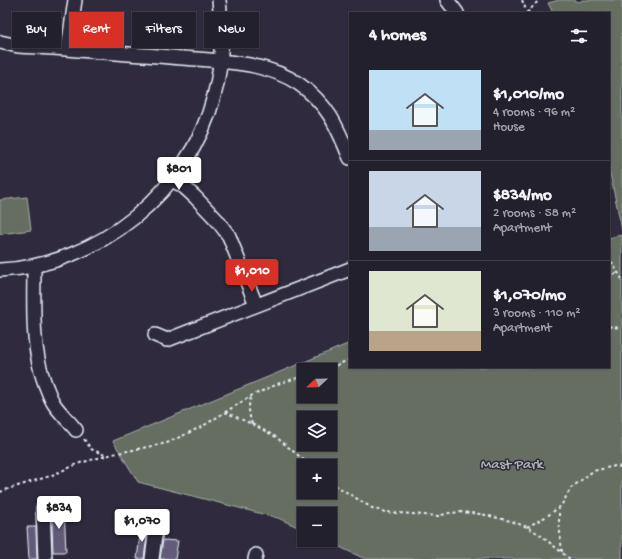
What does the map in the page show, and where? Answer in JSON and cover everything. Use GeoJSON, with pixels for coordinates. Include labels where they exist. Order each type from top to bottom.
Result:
{"type":"FeatureCollection","features":[{"type":"Feature","properties":{"kind":"street"},"geometry":{"type":"LineString","coordinates":[[68,49],[75,0]]}},
{"type":"Feature","properties":{"kind":"street"},"geometry":{"type":"LineString","coordinates":[[0,270],[34,266],[66,257],[94,244],[114,232],[146,208],[173,180],[184,165],[202,132],[214,97],[221,61],[222,19],[219,0]]}},
{"type":"Feature","properties":{"kind":"street"},"geometry":{"type":"LineString","coordinates":[[447,0],[456,12]]}},
{"type":"Feature","properties":{"kind":"street"},"geometry":{"type":"LineString","coordinates":[[0,42],[18,46],[221,61],[267,69],[288,78],[308,91],[325,108],[338,129],[349,156]]}},
{"type":"Feature","properties":{"kind":"street"},"geometry":{"type":"LineString","coordinates":[[173,180],[184,187],[217,220],[229,236],[256,305]]}},
{"type":"Feature","properties":{"kind":"street"},"geometry":{"type":"LineString","coordinates":[[34,266],[34,331],[38,362],[42,376],[54,404],[76,430]]}},
{"type":"Feature","properties":{"kind":"street"},"geometry":{"type":"LineString","coordinates":[[155,335],[167,340],[349,269]]}},
{"type":"Feature","properties":{"kind":"street"},"geometry":{"type":"LineString","coordinates":[[44,508],[45,559]]}},
{"type":"Feature","properties":{"kind":"street"},"geometry":{"type":"LineString","coordinates":[[152,559],[156,528]]}},
{"type":"Feature","properties":{"kind":"path"},"geometry":{"type":"LineString","coordinates":[[522,0],[527,12]]}},
{"type":"Feature","properties":{"kind":"path"},"geometry":{"type":"LineString","coordinates":[[528,12],[540,0]]}},
{"type":"Feature","properties":{"kind":"path"},"geometry":{"type":"LineString","coordinates":[[610,258],[622,279]]}},
{"type":"Feature","properties":{"kind":"path"},"geometry":{"type":"LineString","coordinates":[[610,277],[618,272]]}},
{"type":"Feature","properties":{"kind":"path"},"geometry":{"type":"LineString","coordinates":[[610,327],[622,328]]}},
{"type":"Feature","properties":{"kind":"path"},"geometry":{"type":"LineString","coordinates":[[337,365],[349,359]]}},
{"type":"Feature","properties":{"kind":"path"},"geometry":{"type":"LineString","coordinates":[[0,492],[8,488],[50,476],[80,463],[167,443],[204,426],[252,395],[280,383],[297,378]]}},
{"type":"Feature","properties":{"kind":"path"},"geometry":{"type":"LineString","coordinates":[[252,395],[249,401],[249,411],[252,424]]}},
{"type":"Feature","properties":{"kind":"path"},"geometry":{"type":"LineString","coordinates":[[225,412],[276,437],[303,459]]}},
{"type":"Feature","properties":{"kind":"path"},"geometry":{"type":"LineString","coordinates":[[76,430],[91,448],[106,456]]}},
{"type":"Feature","properties":{"kind":"path"},"geometry":{"type":"LineString","coordinates":[[527,527],[561,506],[571,488],[594,471],[615,466],[622,467]]}},
{"type":"Feature","properties":{"kind":"path"},"geometry":{"type":"LineString","coordinates":[[337,486],[372,508],[385,512],[438,516],[461,512],[481,514],[511,521],[527,527],[539,534],[570,559]]}},
{"type":"Feature","properties":{"kind":"path"},"geometry":{"type":"LineString","coordinates":[[559,507],[562,552]]}},
{"type":"Feature","properties":{"kind":"green space"},"geometry":{"type":"Polygon","coordinates":[[[559,0],[572,0],[580,2],[582,0],[622,0],[622,230],[610,174],[610,12],[552,12],[548,3],[559,0]]]}},
{"type":"Feature","properties":{"kind":"green space"},"geometry":{"type":"Polygon","coordinates":[[[27,197],[31,230],[0,234],[0,200],[27,197]]]}},
{"type":"Feature","properties":{"kind":"green space","name":"Mast Park"},"geometry":{"type":"Polygon","coordinates":[[[622,235],[622,559],[365,559],[337,546],[337,507],[297,507],[297,527],[278,518],[138,482],[113,441],[297,365],[297,403],[337,403],[337,363],[302,363],[349,343],[349,368],[610,368],[610,238],[622,235]]]}},
{"type":"Feature","properties":{"kind":"building"},"geometry":{"type":"Polygon","coordinates":[[[64,507],[66,552],[53,552],[53,508],[64,507]]]}},
{"type":"Feature","properties":{"kind":"building"},"geometry":{"type":"Polygon","coordinates":[[[27,527],[36,527],[37,559],[29,559],[27,527]]]}},
{"type":"Feature","properties":{"kind":"building"},"geometry":{"type":"Polygon","coordinates":[[[141,527],[148,528],[144,559],[137,559],[141,527]]]}},
{"type":"Feature","properties":{"kind":"building"},"geometry":{"type":"Polygon","coordinates":[[[163,540],[178,541],[175,559],[160,559],[163,540]]]}}]}
